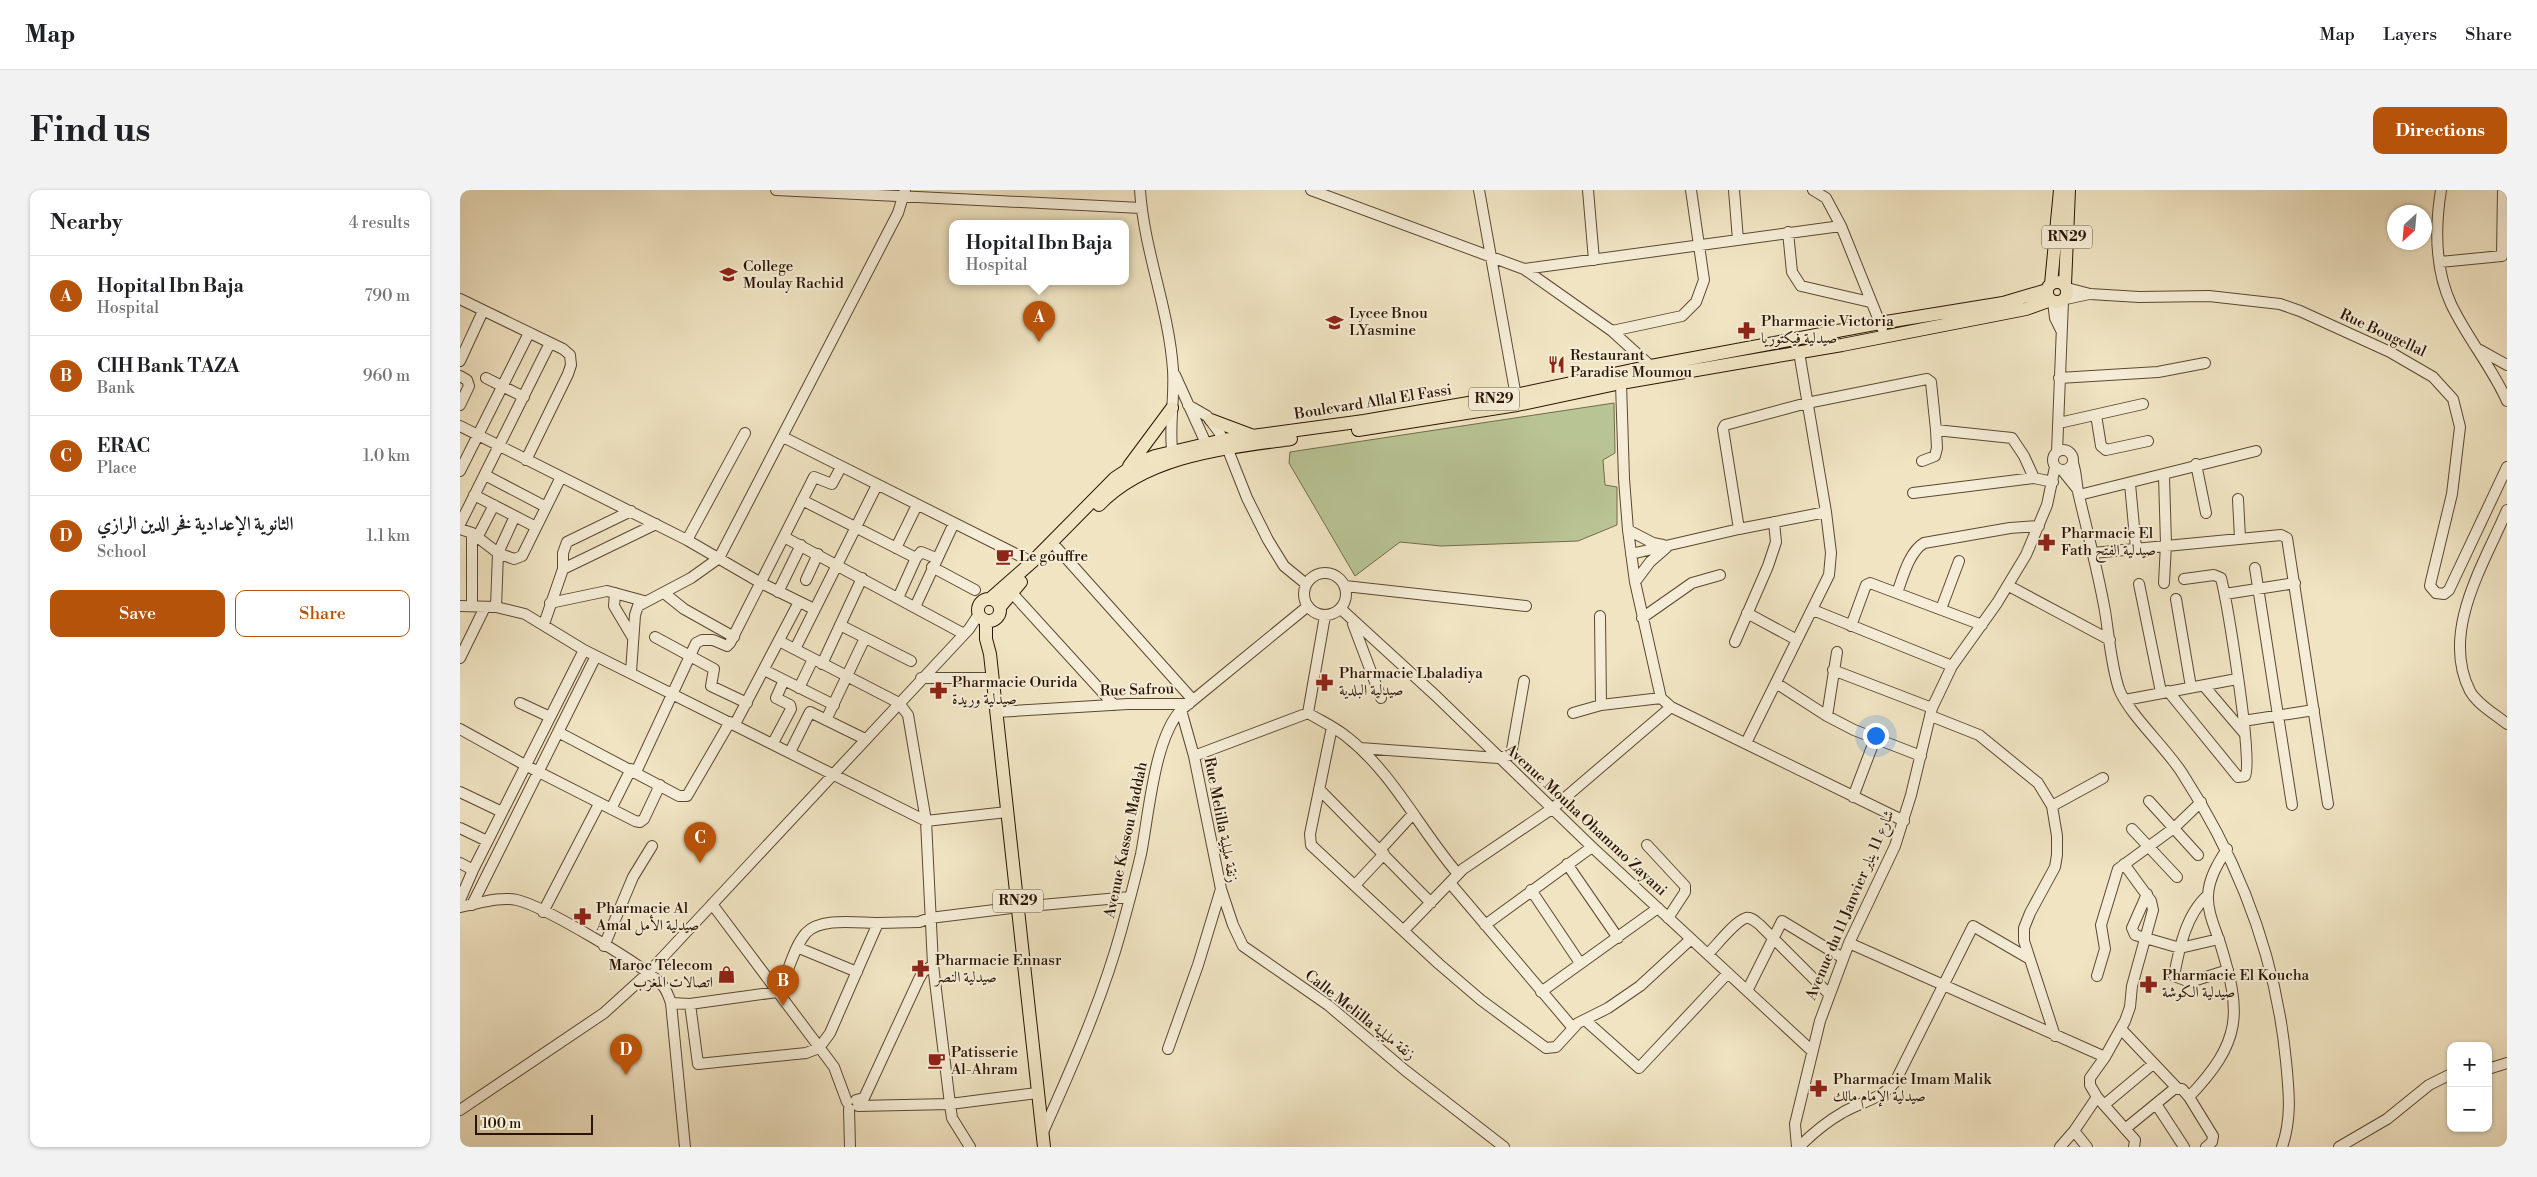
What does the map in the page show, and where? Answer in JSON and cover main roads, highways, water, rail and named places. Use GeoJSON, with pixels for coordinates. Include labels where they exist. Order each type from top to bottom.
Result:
{"type":"FeatureCollection","features":[{"type":"Feature","properties":{"kind":"main road","name":"Boulevard Allal El Fassi"},"geometry":{"type":"LineString","coordinates":[[989,613],[1032,562],[1115,478],[1146,459],[1173,457],[1226,445],[1431,420],[1650,366],[1882,329],[2058,294],[2061,191]]}},
{"type":"Feature","properties":{"kind":"main road","name":"Boulevard Allal El Fassi"},"geometry":{"type":"LineString","coordinates":[[1226,445],[1253,436],[1516,400],[1798,352],[1882,329]]}},
{"type":"Feature","properties":{"kind":"main road"},"geometry":{"type":"LineString","coordinates":[[1126,470],[1172,408]]}},
{"type":"Feature","properties":{"kind":"main road"},"geometry":{"type":"LineString","coordinates":[[1211,420],[1253,436]]}},
{"type":"Feature","properties":{"kind":"main road","name":"Boulevard Allal El Fassi"},"geometry":{"type":"LineString","coordinates":[[989,613],[1057,548],[1102,501],[1129,480],[1173,457]]}},
{"type":"Feature","properties":{"kind":"main road","name":"RN29"},"geometry":{"type":"LineString","coordinates":[[989,613],[986,639],[990,654],[997,712],[1044,1147]]}},
{"type":"Feature","properties":{"kind":"place","name":"College Moulay Rachid"},"geometry":{"type":"Point","coordinates":[729,275]}},
{"type":"Feature","properties":{"kind":"place","name":"Lycee Bnou LYasmine"},"geometry":{"type":"Point","coordinates":[1335,322]}},
{"type":"Feature","properties":{"kind":"place","name":"Pharmacie Victoria صيدلية فيكتوريا"},"geometry":{"type":"Point","coordinates":[1747,330]}},
{"type":"Feature","properties":{"kind":"place","name":"Hopital Ibn Baja"},"geometry":{"type":"Point","coordinates":[1039,342]}},
{"type":"Feature","properties":{"kind":"place","name":"Restaurant Paradise Moumou"},"geometry":{"type":"Point","coordinates":[1556,364]}},
{"type":"Feature","properties":{"kind":"place","name":"Pharmacie El Fath صيدلية الفتح"},"geometry":{"type":"Point","coordinates":[2047,542]}},
{"type":"Feature","properties":{"kind":"place","name":"Le gouffre"},"geometry":{"type":"Point","coordinates":[1005,556]}},
{"type":"Feature","properties":{"kind":"place","name":"Pharmacie Lbaladiya صيدلية البلدية"},"geometry":{"type":"Point","coordinates":[1325,682]}},
{"type":"Feature","properties":{"kind":"place","name":"Pharmacie Ourida صيدلية وريدة"},"geometry":{"type":"Point","coordinates":[938,691]}},
{"type":"Feature","properties":{"kind":"place","name":"ERAC"},"geometry":{"type":"Point","coordinates":[700,863]}},
{"type":"Feature","properties":{"kind":"place","name":"Pharmacie Al Amal صيدلية الأمل"},"geometry":{"type":"Point","coordinates":[582,917]}},
{"type":"Feature","properties":{"kind":"place","name":"Pharmacie Ennasr صيدلية النصر"},"geometry":{"type":"Point","coordinates":[921,969]}},
{"type":"Feature","properties":{"kind":"place","name":"Maroc Telecom اتصالات المغرب"},"geometry":{"type":"Point","coordinates":[727,974]}},
{"type":"Feature","properties":{"kind":"place","name":"Pharmacie El Koucha صيدلية الكوشة"},"geometry":{"type":"Point","coordinates":[2148,984]}},
{"type":"Feature","properties":{"kind":"place","name":"CIH Bank TAZA"},"geometry":{"type":"Point","coordinates":[783,1006]}},
{"type":"Feature","properties":{"kind":"place","name":"Patisserie Al-Ahram"},"geometry":{"type":"Point","coordinates":[937,1061]}},
{"type":"Feature","properties":{"kind":"place","name":"الثانوية الإعدادية فخر الدين الرازي"},"geometry":{"type":"Point","coordinates":[626,1075]}},
{"type":"Feature","properties":{"kind":"place","name":"Pharmacie Imam Malik صيدلية الإمام مالك"},"geometry":{"type":"Point","coordinates":[1819,1088]}}]}
